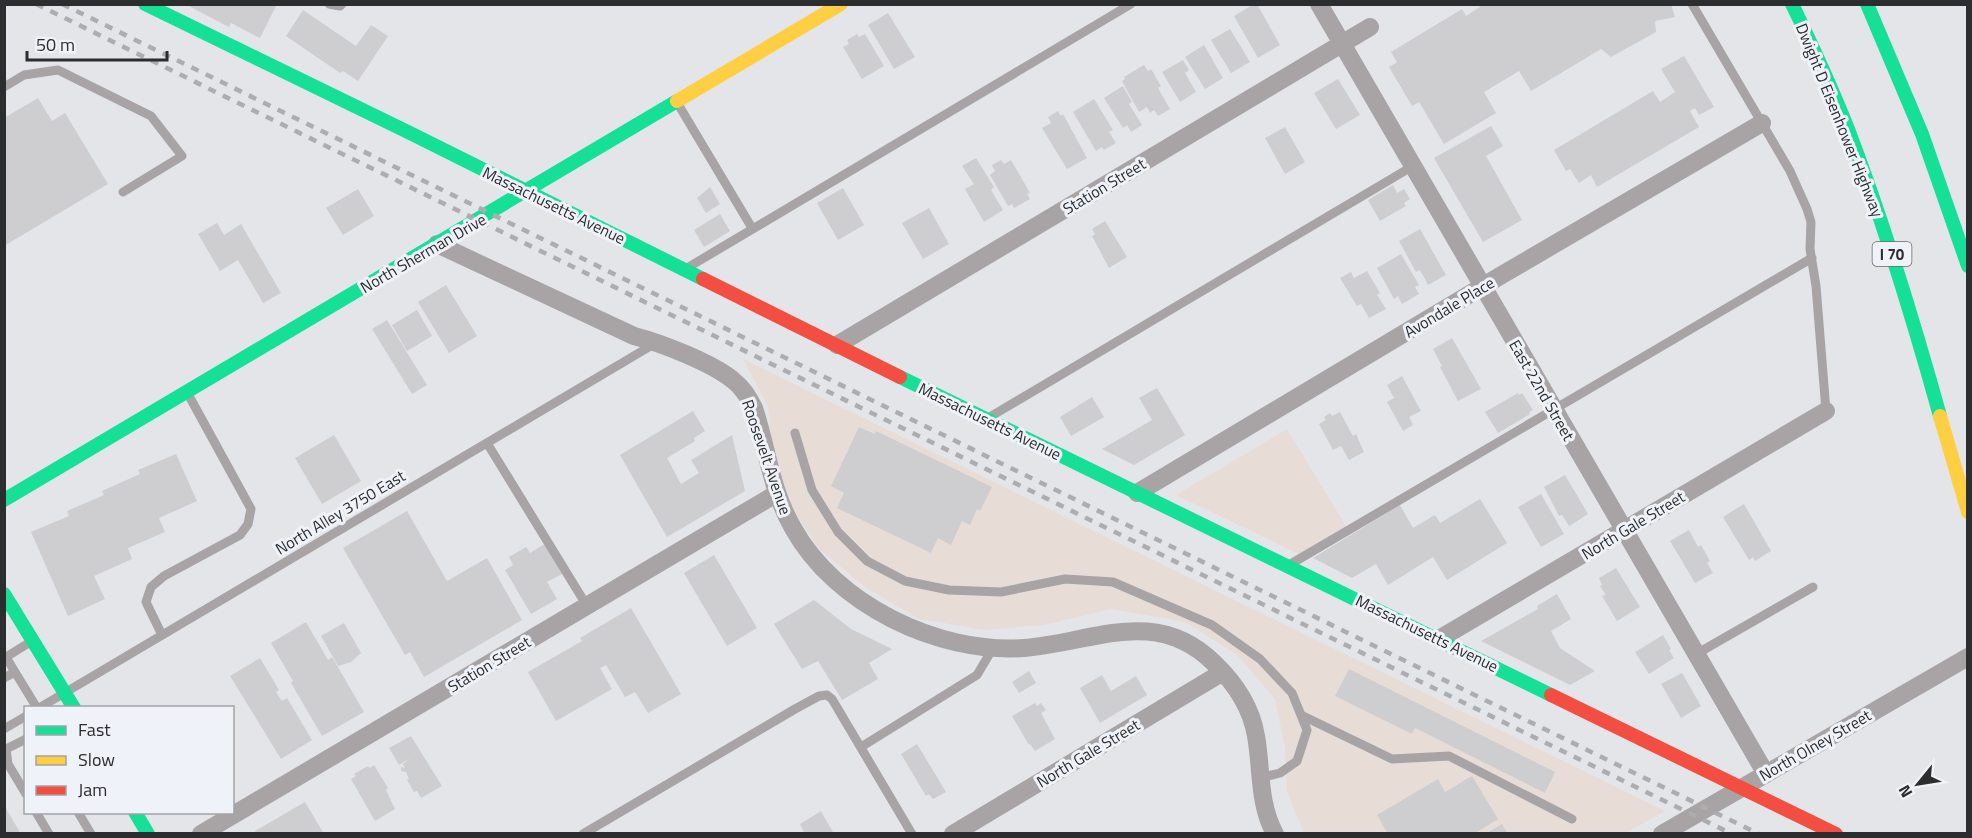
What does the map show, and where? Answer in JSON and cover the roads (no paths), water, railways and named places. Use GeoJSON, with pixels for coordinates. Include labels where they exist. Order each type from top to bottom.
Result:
{"type":"FeatureCollection","features":[{"type":"Feature","properties":{"kind":"main road","name":"Massachusetts Avenue"},"geometry":{"type":"LineString","coordinates":[[145,4],[986,420],[1836,834]]}},
{"type":"Feature","properties":{"kind":"main road","name":"North Sherman Drive"},"geometry":{"type":"LineString","coordinates":[[4,501],[841,4]]}},
{"type":"Feature","properties":{"kind":"main road","name":"Dwight D Eisenhower Highway"},"geometry":{"type":"LineString","coordinates":[[1792,4],[1820,64],[1880,214],[1968,512]]}},
{"type":"Feature","properties":{"kind":"main road"},"geometry":{"type":"LineString","coordinates":[[1867,4],[1914,114],[1968,266]]}},
{"type":"Feature","properties":{"kind":"main road"},"geometry":{"type":"LineString","coordinates":[[4,594],[73,706]]}},
{"type":"Feature","properties":{"kind":"main road"},"geometry":{"type":"LineString","coordinates":[[136,814],[148,834]]}},
{"type":"Feature","properties":{"kind":"street","name":"East 22nd Street"},"geometry":{"type":"LineString","coordinates":[[1319,4],[1482,287],[1698,653],[1766,774]]}},
{"type":"Feature","properties":{"kind":"street","name":"Station Street"},"geometry":{"type":"LineString","coordinates":[[837,345],[1371,27]]}},
{"type":"Feature","properties":{"kind":"street","name":"Avondale Place"},"geometry":{"type":"LineString","coordinates":[[1137,493],[1762,123]]}},
{"type":"Feature","properties":{"kind":"street","name":"Roosevelt Avenue"},"geometry":{"type":"LineString","coordinates":[[437,244],[634,336],[657,342],[732,379],[748,396],[757,418],[776,494],[804,546],[829,576],[847,591],[897,622],[963,643],[993,648],[1041,646],[1121,631],[1141,630],[1174,637],[1194,647],[1223,672],[1243,697],[1257,737],[1265,808],[1275,834]]}},
{"type":"Feature","properties":{"kind":"street","name":"North Gale Street"},"geometry":{"type":"LineString","coordinates":[[1439,639],[1826,411]]}},
{"type":"Feature","properties":{"kind":"street","name":"Station Street"},"geometry":{"type":"LineString","coordinates":[[201,834],[776,494]]}},
{"type":"Feature","properties":{"kind":"street","name":"North Olney Street"},"geometry":{"type":"LineString","coordinates":[[1662,834],[1968,657]]}},
{"type":"Feature","properties":{"kind":"street","name":"North Gale Street"},"geometry":{"type":"LineString","coordinates":[[953,834],[1223,672]]}},
{"type":"Feature","properties":{"kind":"lane"},"geometry":{"type":"LineString","coordinates":[[329,4],[340,6],[342,4]]}},
{"type":"Feature","properties":{"kind":"lane"},"geometry":{"type":"LineString","coordinates":[[684,270],[1131,4]]}},
{"type":"Feature","properties":{"kind":"lane"},"geometry":{"type":"LineString","coordinates":[[1692,4],[1790,171],[1807,209],[1811,222],[1812,258],[1826,411]]}},
{"type":"Feature","properties":{"kind":"lane"},"geometry":{"type":"LineString","coordinates":[[4,87],[24,75],[58,70],[151,116],[182,156],[123,192]]}},
{"type":"Feature","properties":{"kind":"lane"},"geometry":{"type":"LineString","coordinates":[[676,102],[752,228]]}},
{"type":"Feature","properties":{"kind":"lane"},"geometry":{"type":"LineString","coordinates":[[986,420],[1413,166]]}},
{"type":"Feature","properties":{"kind":"lane"},"geometry":{"type":"LineString","coordinates":[[1287,566],[1812,258]]}},
{"type":"Feature","properties":{"kind":"lane","name":"North Alley 3750 East"},"geometry":{"type":"LineString","coordinates":[[41,706],[657,342]]}},
{"type":"Feature","properties":{"kind":"lane"},"geometry":{"type":"LineString","coordinates":[[162,635],[146,602],[151,587],[164,576],[240,535],[248,524],[251,509],[187,393]]}},
{"type":"Feature","properties":{"kind":"lane"},"geometry":{"type":"LineString","coordinates":[[795,433],[812,490],[838,532],[867,561],[904,581],[949,590],[1001,592],[1065,579],[1113,582],[1212,625],[1260,659],[1292,693],[1307,730],[1297,761],[1280,773],[1260,777]]}},
{"type":"Feature","properties":{"kind":"lane"},"geometry":{"type":"LineString","coordinates":[[487,443],[586,606]]}},
{"type":"Feature","properties":{"kind":"lane"},"geometry":{"type":"LineString","coordinates":[[1698,653],[1813,587]]}},
{"type":"Feature","properties":{"kind":"lane"},"geometry":{"type":"LineString","coordinates":[[33,640],[5,655],[37,706]]}},
{"type":"Feature","properties":{"kind":"lane"},"geometry":{"type":"LineString","coordinates":[[861,747],[977,675],[993,648]]}},
{"type":"Feature","properties":{"kind":"lane"},"geometry":{"type":"LineString","coordinates":[[4,678],[15,672]]}},
{"type":"Feature","properties":{"kind":"lane"},"geometry":{"type":"LineString","coordinates":[[584,834],[819,696],[826,695],[832,699],[912,834]]}},
{"type":"Feature","properties":{"kind":"lane"},"geometry":{"type":"LineString","coordinates":[[1301,715],[1392,759],[1449,756],[1572,819]]}},
{"type":"Feature","properties":{"kind":"lane"},"geometry":{"type":"LineString","coordinates":[[4,729],[24,717]]}},
{"type":"Feature","properties":{"kind":"lane"},"geometry":{"type":"LineString","coordinates":[[24,740],[6,749],[8,764],[24,791]]}},
{"type":"Feature","properties":{"kind":"lane"},"geometry":{"type":"LineString","coordinates":[[37,814],[49,834]]}},
{"type":"Feature","properties":{"kind":"lane"},"geometry":{"type":"LineString","coordinates":[[79,814],[91,834]]}},
{"type":"Feature","properties":{"kind":"railway"},"geometry":{"type":"LineString","coordinates":[[36,4],[1732,834]]}},
{"type":"Feature","properties":{"kind":"railway"},"geometry":{"type":"LineString","coordinates":[[62,4],[1759,834]]}}]}
